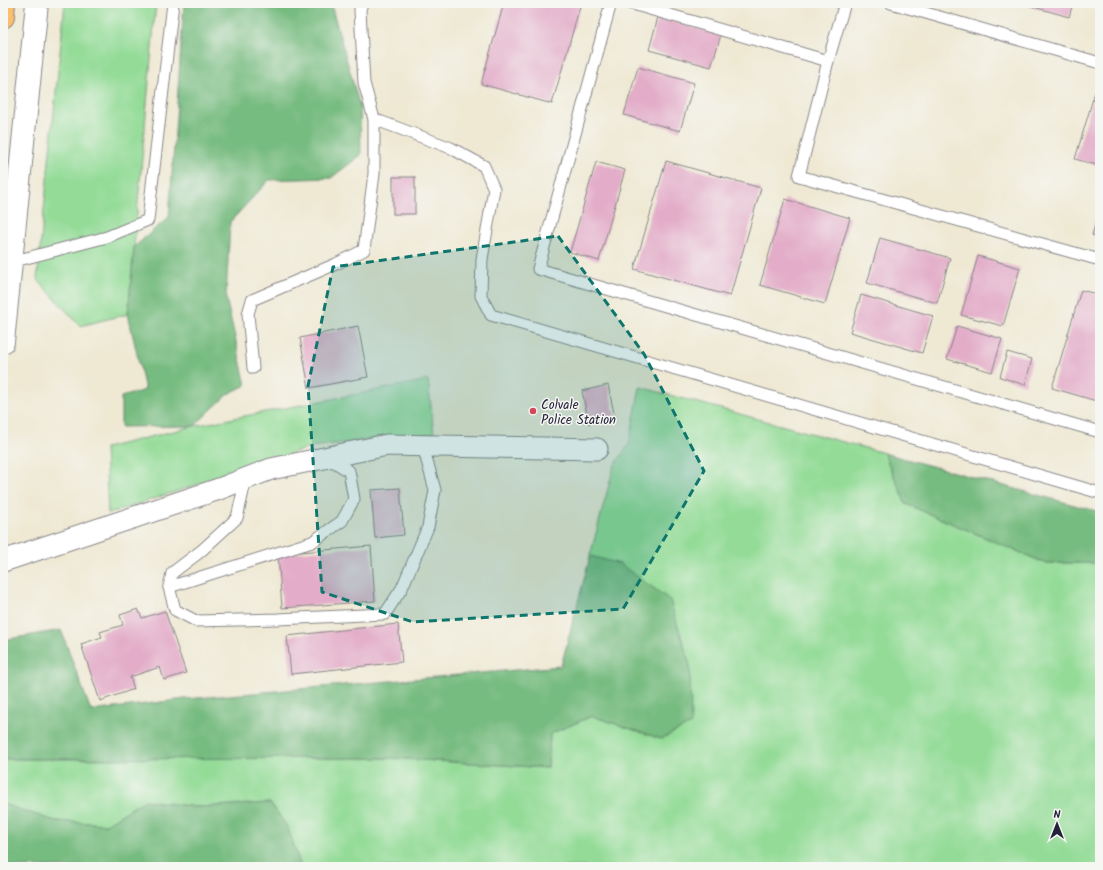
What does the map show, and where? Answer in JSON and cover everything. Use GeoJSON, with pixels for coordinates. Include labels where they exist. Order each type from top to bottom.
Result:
{"type":"FeatureCollection","features":[{"type":"Feature","properties":{"kind":"highway"},"geometry":{"type":"LineString","coordinates":[[3,17],[4,3]]}},
{"type":"Feature","properties":{"kind":"street"},"geometry":{"type":"LineString","coordinates":[[3,342],[37,3]]}},
{"type":"Feature","properties":{"kind":"street"},"geometry":{"type":"LineString","coordinates":[[3,561],[219,489],[271,469],[387,445],[597,450]]}},
{"type":"Feature","properties":{"kind":"lane"},"geometry":{"type":"LineString","coordinates":[[11,262],[107,237],[148,220],[173,3]]}},
{"type":"Feature","properties":{"kind":"lane"},"geometry":{"type":"LineString","coordinates":[[253,368],[248,314],[252,300],[336,264],[364,250],[374,174],[374,119],[364,83],[360,10],[362,3]]}},
{"type":"Feature","properties":{"kind":"lane"},"geometry":{"type":"LineString","coordinates":[[611,3],[538,269],[1100,432]]}},
{"type":"Feature","properties":{"kind":"lane"},"geometry":{"type":"LineString","coordinates":[[629,3],[828,61]]}},
{"type":"Feature","properties":{"kind":"lane"},"geometry":{"type":"LineString","coordinates":[[845,3],[828,61],[799,176],[1100,260]]}},
{"type":"Feature","properties":{"kind":"lane"},"geometry":{"type":"LineString","coordinates":[[891,3],[1100,63]]}},
{"type":"Feature","properties":{"kind":"lane"},"geometry":{"type":"LineString","coordinates":[[374,119],[451,148],[484,166],[494,189],[482,259],[481,296],[491,315],[1100,493]]}},
{"type":"Feature","properties":{"kind":"lane"},"geometry":{"type":"LineString","coordinates":[[246,478],[237,518],[201,552],[172,572],[169,588],[175,610],[196,621],[385,614],[402,588],[428,527],[435,490],[423,446]]}},
{"type":"Feature","properties":{"kind":"lane"},"geometry":{"type":"LineString","coordinates":[[169,588],[312,542],[342,520],[354,500],[349,471],[328,457]]}},
{"type":"Feature","properties":{"kind":"highlighted area"},"geometry":{"type":"Polygon","coordinates":[[[558,236],[644,354],[704,471],[623,609],[413,622],[322,592],[308,386],[333,267],[558,236]]]}},
{"type":"Feature","properties":{"kind":"green space"},"geometry":{"type":"Polygon","coordinates":[[[65,3],[156,3],[128,314],[80,326],[37,279],[65,3]]]}},
{"type":"Feature","properties":{"kind":"green space"},"geometry":{"type":"Polygon","coordinates":[[[184,3],[328,3],[332,8],[360,107],[361,155],[331,178],[269,180],[230,222],[226,298],[246,385],[228,394],[194,426],[121,427],[121,397],[145,390],[128,314],[134,247],[169,217],[184,3]]]}},
{"type":"Feature","properties":{"kind":"green space"},"geometry":{"type":"Polygon","coordinates":[[[428,380],[434,434],[399,436],[311,447],[108,514],[105,448],[194,426],[428,380]]]}},
{"type":"Feature","properties":{"kind":"green space"},"geometry":{"type":"Polygon","coordinates":[[[640,387],[884,453],[906,504],[1045,563],[1100,563],[1100,867],[301,867],[288,828],[270,803],[196,807],[145,800],[106,824],[55,821],[3,804],[3,759],[390,758],[548,768],[550,734],[592,716],[661,739],[620,564],[590,556],[614,466],[629,444],[640,387]]]}},
{"type":"Feature","properties":{"kind":"green space"},"geometry":{"type":"Polygon","coordinates":[[[884,453],[1100,512],[1100,563],[1045,563],[906,504],[884,453]]]}},
{"type":"Feature","properties":{"kind":"green space"},"geometry":{"type":"Polygon","coordinates":[[[590,556],[620,564],[670,600],[690,665],[691,724],[661,739],[592,716],[550,734],[548,768],[390,758],[3,759],[3,640],[61,630],[91,711],[185,699],[561,666],[590,556]]]}},
{"type":"Feature","properties":{"kind":"green space"},"geometry":{"type":"Polygon","coordinates":[[[145,800],[196,807],[270,803],[288,828],[301,867],[3,867],[3,804],[55,821],[106,824],[145,800]]]}},
{"type":"Feature","properties":{"kind":"building"},"geometry":{"type":"Polygon","coordinates":[[[504,3],[581,3],[552,104],[481,84],[504,3]]]}},
{"type":"Feature","properties":{"kind":"building"},"geometry":{"type":"Polygon","coordinates":[[[1020,3],[1073,3],[1069,17],[1020,3]]]}},
{"type":"Feature","properties":{"kind":"building"},"geometry":{"type":"Polygon","coordinates":[[[1100,3],[1100,16],[1096,14],[1100,3]]]}},
{"type":"Feature","properties":{"kind":"building"},"geometry":{"type":"Polygon","coordinates":[[[658,17],[721,35],[711,67],[649,50],[658,17]]]}},
{"type":"Feature","properties":{"kind":"building"},"geometry":{"type":"Polygon","coordinates":[[[638,67],[694,83],[680,131],[624,115],[638,67]]]}},
{"type":"Feature","properties":{"kind":"building"},"geometry":{"type":"Polygon","coordinates":[[[1095,92],[1100,94],[1100,166],[1075,159],[1095,92]]]}},
{"type":"Feature","properties":{"kind":"building"},"geometry":{"type":"Polygon","coordinates":[[[666,161],[761,188],[730,296],[634,269],[666,161]]]}},
{"type":"Feature","properties":{"kind":"building"},"geometry":{"type":"Polygon","coordinates":[[[596,162],[625,170],[599,261],[570,252],[596,162]]]}},
{"type":"Feature","properties":{"kind":"building"},"geometry":{"type":"Polygon","coordinates":[[[393,177],[415,177],[415,214],[393,214],[393,177]]]}},
{"type":"Feature","properties":{"kind":"building"},"geometry":{"type":"Polygon","coordinates":[[[785,199],[850,218],[825,304],[760,285],[785,199]]]}},
{"type":"Feature","properties":{"kind":"building"},"geometry":{"type":"Polygon","coordinates":[[[1100,208],[1100,237],[1092,235],[1100,208]]]}},
{"type":"Feature","properties":{"kind":"building"},"geometry":{"type":"Polygon","coordinates":[[[880,238],[950,258],[937,303],[867,283],[880,238]]]}},
{"type":"Feature","properties":{"kind":"building"},"geometry":{"type":"Polygon","coordinates":[[[978,256],[1020,268],[1003,326],[961,315],[978,256]]]}},
{"type":"Feature","properties":{"kind":"building"},"geometry":{"type":"Polygon","coordinates":[[[1081,290],[1100,295],[1100,402],[1052,388],[1081,290]]]}},
{"type":"Feature","properties":{"kind":"building"},"geometry":{"type":"Polygon","coordinates":[[[861,295],[933,316],[922,353],[850,332],[861,295]]]}},
{"type":"Feature","properties":{"kind":"building"},"geometry":{"type":"Polygon","coordinates":[[[358,326],[368,377],[309,388],[300,338],[358,326]]]}},
{"type":"Feature","properties":{"kind":"building"},"geometry":{"type":"Polygon","coordinates":[[[957,326],[1002,339],[992,372],[947,359],[957,326]]]}},
{"type":"Feature","properties":{"kind":"building"},"geometry":{"type":"Polygon","coordinates":[[[1007,352],[1032,359],[1025,385],[1000,377],[1007,352]]]}},
{"type":"Feature","properties":{"kind":"building"},"geometry":{"type":"Polygon","coordinates":[[[608,385],[615,418],[589,424],[582,391],[608,385]]]}},
{"type":"Feature","properties":{"kind":"building"},"geometry":{"type":"Polygon","coordinates":[[[400,488],[404,535],[375,538],[371,490],[400,488]]]}},
{"type":"Feature","properties":{"kind":"building"},"geometry":{"type":"Polygon","coordinates":[[[371,546],[375,601],[282,608],[278,554],[371,546]]]}},
{"type":"Feature","properties":{"kind":"building"},"geometry":{"type":"Polygon","coordinates":[[[138,609],[142,618],[165,611],[186,673],[164,680],[160,667],[130,677],[134,689],[100,701],[81,644],[102,637],[100,632],[123,625],[120,615],[138,609]]]}},
{"type":"Feature","properties":{"kind":"building"},"geometry":{"type":"Polygon","coordinates":[[[398,624],[402,662],[291,674],[287,636],[398,624]]]}},
{"type":"Feature","properties":{"kind":"place","name":"Colvale Police Station"},"geometry":{"type":"Point","coordinates":[533,411]}}]}
